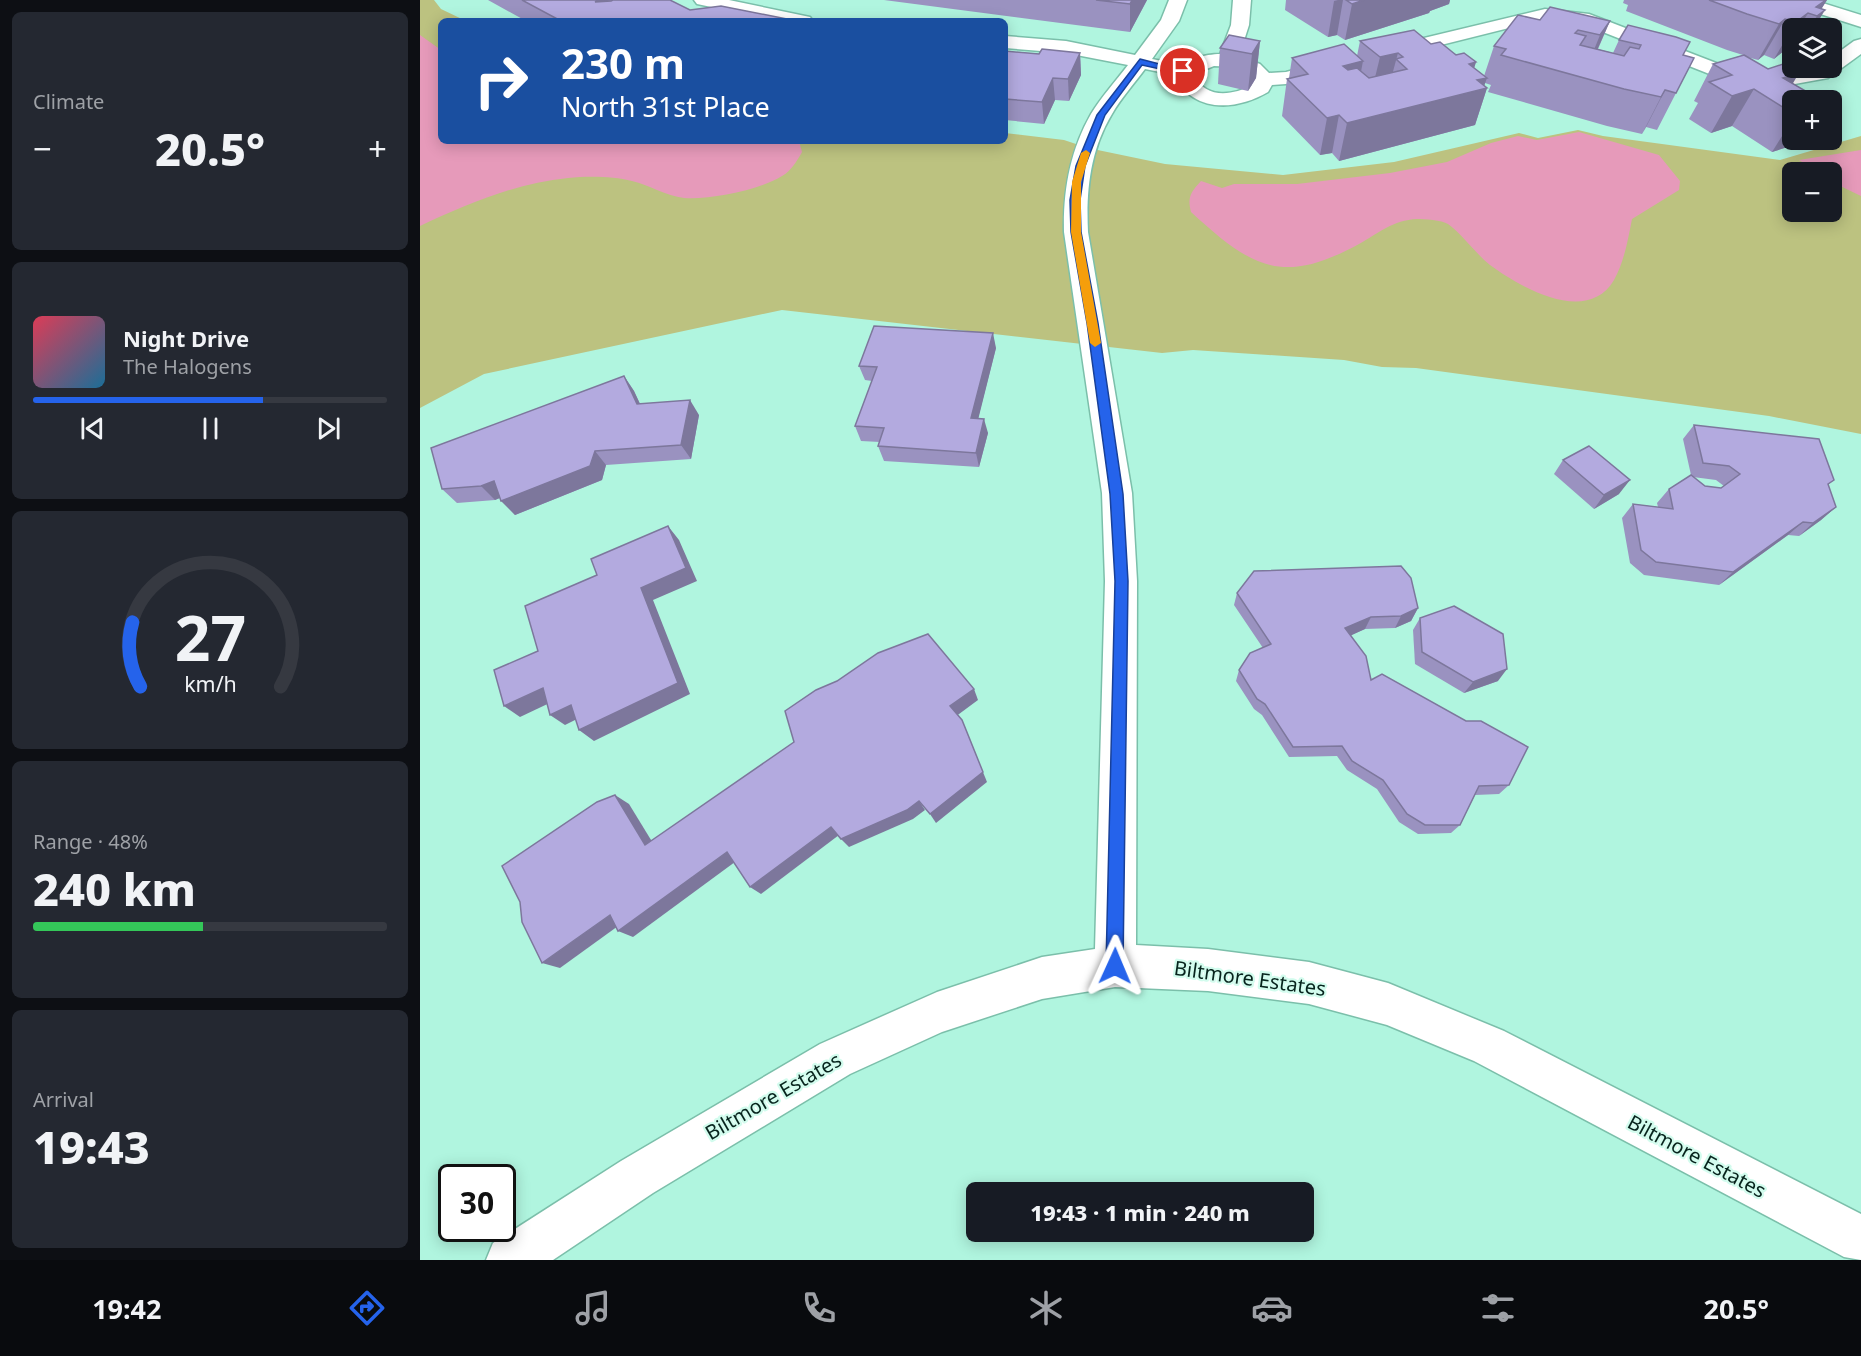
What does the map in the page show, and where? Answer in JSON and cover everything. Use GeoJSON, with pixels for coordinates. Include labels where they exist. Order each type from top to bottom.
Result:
{"type":"FeatureCollection","features":[{"type":"Feature","properties":{"kind":"street"},"geometry":{"type":"LineString","coordinates":[[703,0],[790,18]]}},
{"type":"Feature","properties":{"kind":"street"},"geometry":{"type":"LineString","coordinates":[[1115,966],[1121,581],[1117,494],[1076,232],[1078,174],[1101,115],[1170,21],[1178,0]]}},
{"type":"Feature","properties":{"kind":"street"},"geometry":{"type":"LineString","coordinates":[[1228,60],[1240,25],[1242,0]]}},
{"type":"Feature","properties":{"kind":"street"},"geometry":{"type":"LineString","coordinates":[[1795,0],[1861,21]]}},
{"type":"Feature","properties":{"kind":"street"},"geometry":{"type":"LineString","coordinates":[[1263,79],[1286,78],[1545,14],[1583,18],[1719,71],[1772,82],[1796,78]]}},
{"type":"Feature","properties":{"kind":"street"},"geometry":{"type":"LineString","coordinates":[[1008,42],[1066,47],[1183,71],[1200,63],[1228,60],[1249,65],[1259,72],[1263,79],[1261,88],[1250,95],[1221,99],[1208,98],[1189,88],[1183,71]]}},
{"type":"Feature","properties":{"kind":"street"},"geometry":{"type":"LineString","coordinates":[[1842,59],[1861,45]]}},
{"type":"Feature","properties":{"kind":"street","name":"Biltmore Estates"},"geometry":{"type":"LineString","coordinates":[[510,1260],[647,1171],[835,1059],[937,1013],[1042,978],[1115,966],[1208,970],[1309,983],[1389,1004],[1490,1046],[1690,1153],[1861,1240]]}},
{"type":"Feature","properties":{"kind":"green space"},"geometry":{"type":"Polygon","coordinates":[[[420,0],[434,0],[441,9],[460,18],[438,18],[438,144],[1008,144],[1008,133],[1064,140],[1088,148],[1165,164],[1283,175],[1394,162],[1519,133],[1538,138],[1578,130],[1603,136],[1780,160],[1814,150],[1842,150],[1842,142],[1861,136],[1861,434],[1769,416],[1416,368],[1382,367],[1344,360],[1193,350],[1162,353],[782,310],[484,374],[420,408],[420,0]]]}},
{"type":"Feature","properties":{"kind":"shaded area"},"geometry":{"type":"Polygon","coordinates":[[[420,35],[438,48],[438,144],[800,144],[802,152],[791,169],[782,176],[761,186],[734,193],[684,198],[625,179],[568,178],[530,185],[474,202],[420,226],[420,35]]]}},
{"type":"Feature","properties":{"kind":"shaded area"},"geometry":{"type":"Polygon","coordinates":[[[1579,132],[1659,155],[1680,181],[1679,190],[1632,219],[1623,258],[1614,280],[1602,293],[1587,300],[1571,301],[1535,292],[1490,265],[1448,224],[1428,220],[1417,219],[1401,222],[1332,257],[1309,265],[1288,267],[1269,265],[1232,247],[1191,212],[1189,202],[1201,181],[1222,188],[1234,184],[1297,184],[1390,173],[1447,162],[1491,143],[1518,136],[1537,140],[1579,132]]]}},
{"type":"Feature","properties":{"kind":"shaded area"},"geometry":{"type":"Polygon","coordinates":[[[1861,150],[1861,196],[1842,187],[1842,162],[1802,162],[1799,160],[1861,150]]]}},
{"type":"Feature","properties":{"kind":"building"},"geometry":{"type":"Polygon","coordinates":[[[522,0],[599,0],[595,2],[670,0],[690,10],[721,6],[782,18],[555,18],[522,0]]]}},
{"type":"Feature","properties":{"kind":"building"},"geometry":{"type":"Polygon","coordinates":[[[1096,0],[1132,0],[1130,4],[1096,0]]]}},
{"type":"Feature","properties":{"kind":"building"},"geometry":{"type":"Polygon","coordinates":[[[1346,0],[1364,0],[1352,4],[1346,0]]]}},
{"type":"Feature","properties":{"kind":"building"},"geometry":{"type":"Polygon","coordinates":[[[1709,0],[1826,0],[1816,7],[1825,10],[1817,16],[1808,13],[1801,18],[1782,18],[1779,24],[1709,0]]]}},
{"type":"Feature","properties":{"kind":"building"},"geometry":{"type":"Polygon","coordinates":[[[1550,7],[1610,21],[1600,35],[1578,30],[1575,33],[1586,36],[1580,45],[1624,56],[1630,47],[1639,49],[1641,45],[1619,40],[1628,25],[1690,42],[1683,55],[1694,58],[1676,93],[1665,90],[1661,97],[1501,55],[1506,49],[1494,46],[1518,15],[1540,20],[1550,7]]]}},
{"type":"Feature","properties":{"kind":"building"},"geometry":{"type":"Polygon","coordinates":[[[1414,30],[1431,44],[1440,42],[1456,55],[1464,53],[1476,62],[1469,64],[1487,78],[1477,80],[1487,88],[1347,123],[1339,115],[1327,118],[1287,79],[1308,74],[1292,58],[1344,44],[1363,61],[1343,66],[1348,70],[1357,68],[1369,78],[1407,69],[1396,59],[1403,57],[1398,53],[1380,57],[1360,41],[1414,30]]]}},
{"type":"Feature","properties":{"kind":"building"},"geometry":{"type":"Polygon","coordinates":[[[1229,35],[1260,41],[1252,54],[1220,48],[1229,35]]]}},
{"type":"Feature","properties":{"kind":"building"},"geometry":{"type":"Polygon","coordinates":[[[1042,49],[1080,53],[1068,79],[1053,78],[1042,102],[1008,99],[1008,51],[1039,54],[1042,49]]]}},
{"type":"Feature","properties":{"kind":"building"},"geometry":{"type":"Polygon","coordinates":[[[1744,55],[1768,69],[1782,64],[1782,78],[1804,90],[1782,90],[1782,107],[1754,89],[1732,96],[1709,82],[1732,75],[1713,64],[1744,55]]]}},
{"type":"Feature","properties":{"kind":"building"},"geometry":{"type":"Polygon","coordinates":[[[874,326],[993,333],[971,418],[984,419],[976,453],[878,446],[884,428],[855,426],[877,367],[859,366],[874,326]]]}},
{"type":"Feature","properties":{"kind":"building"},"geometry":{"type":"Polygon","coordinates":[[[624,376],[637,404],[690,400],[681,445],[595,451],[590,466],[501,501],[494,481],[481,486],[442,489],[431,448],[624,376]]]}},
{"type":"Feature","properties":{"kind":"building"},"geometry":{"type":"Polygon","coordinates":[[[1694,425],[1819,439],[1834,480],[1828,484],[1836,507],[1813,523],[1803,522],[1733,572],[1656,562],[1641,550],[1633,504],[1673,509],[1669,489],[1691,475],[1705,486],[1721,488],[1740,474],[1729,466],[1703,463],[1694,425]]]}},
{"type":"Feature","properties":{"kind":"building"},"geometry":{"type":"Polygon","coordinates":[[[1589,446],[1630,480],[1604,495],[1563,460],[1589,446]]]}},
{"type":"Feature","properties":{"kind":"building"},"geometry":{"type":"Polygon","coordinates":[[[668,526],[686,568],[641,588],[678,683],[579,730],[571,705],[550,715],[543,688],[504,706],[494,670],[538,651],[525,606],[597,575],[591,559],[668,526]]]}},
{"type":"Feature","properties":{"kind":"building"},"geometry":{"type":"Polygon","coordinates":[[[1401,566],[1411,578],[1418,608],[1401,616],[1371,617],[1345,628],[1366,656],[1371,680],[1382,674],[1466,721],[1481,721],[1528,747],[1509,785],[1479,786],[1460,825],[1425,825],[1407,814],[1383,780],[1352,761],[1342,746],[1293,747],[1265,704],[1257,699],[1239,670],[1250,653],[1271,644],[1237,593],[1254,571],[1401,566]]]}},
{"type":"Feature","properties":{"kind":"building"},"geometry":{"type":"Polygon","coordinates":[[[1454,606],[1503,634],[1507,669],[1473,682],[1422,652],[1420,618],[1454,606]]]}},
{"type":"Feature","properties":{"kind":"building"},"geometry":{"type":"Polygon","coordinates":[[[928,634],[974,689],[950,706],[962,720],[983,772],[930,814],[919,801],[907,810],[841,839],[831,827],[750,887],[727,852],[618,931],[610,915],[542,963],[522,922],[520,902],[502,866],[597,802],[615,795],[645,845],[794,742],[785,711],[816,690],[837,681],[878,653],[928,634]]]}},
{"type":"Feature","properties":{"kind":"slow traffic"},"geometry":{"type":"LineString","coordinates":[[1086,153],[1080,166],[1077,182],[1076,232],[1095,343]]}},
{"type":"Feature","properties":{"kind":"route"},"geometry":{"type":"LineString","coordinates":[[1115,966],[1121,668],[1121,581],[1117,494],[1076,232],[1075,200],[1080,166],[1101,115],[1140,62],[1183,71]]}}]}
